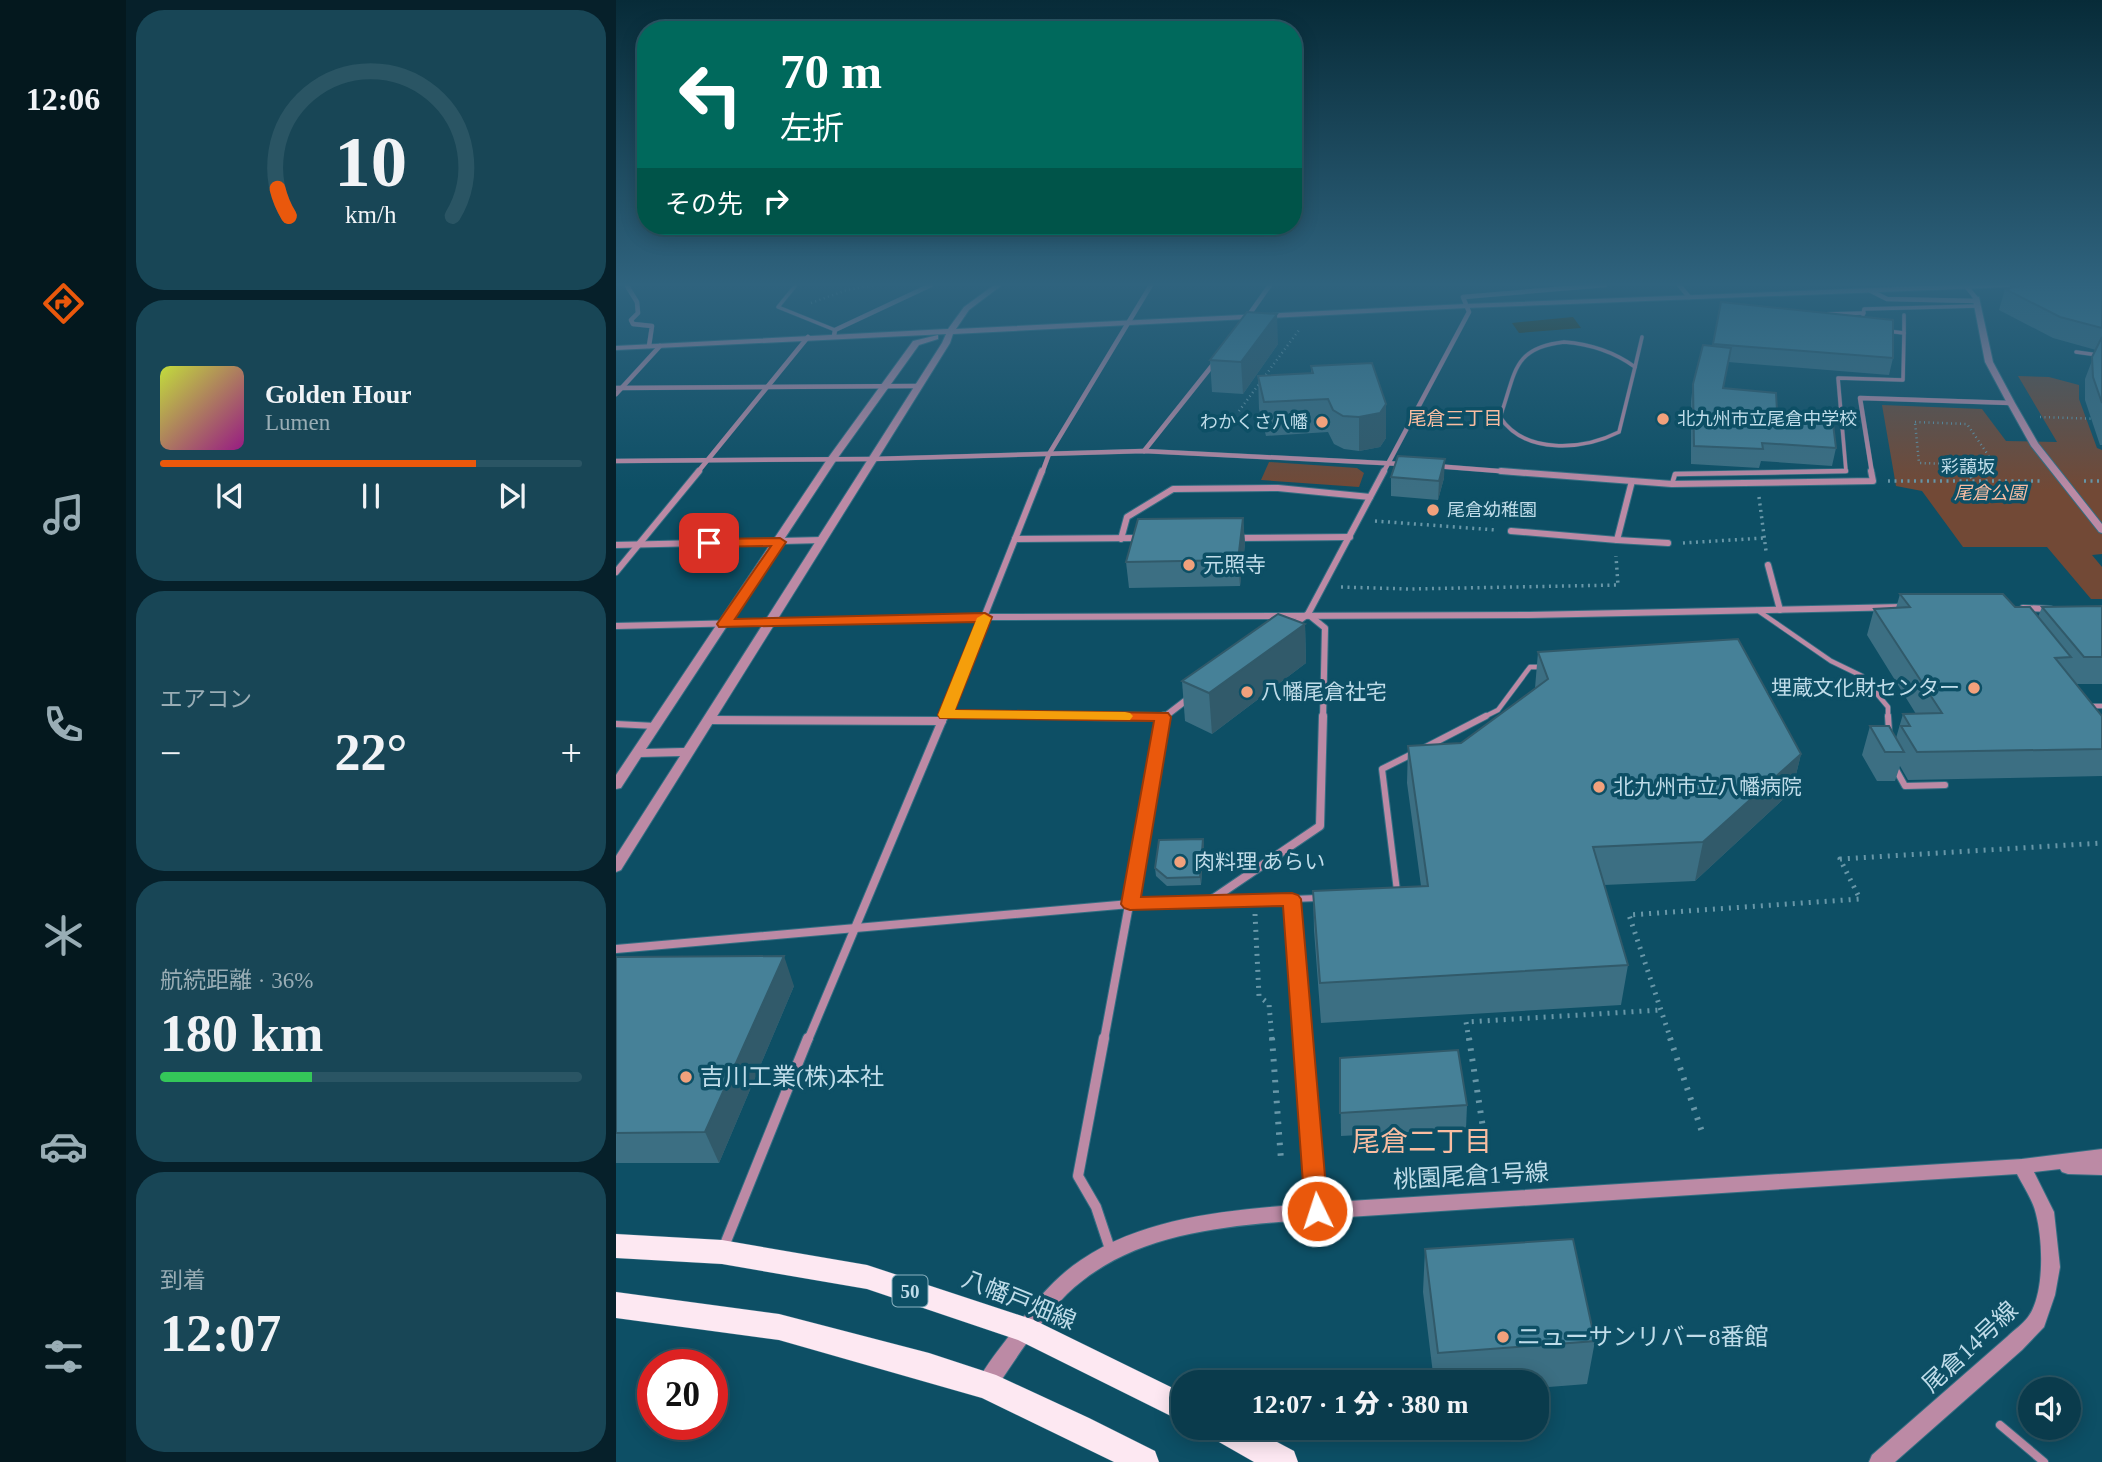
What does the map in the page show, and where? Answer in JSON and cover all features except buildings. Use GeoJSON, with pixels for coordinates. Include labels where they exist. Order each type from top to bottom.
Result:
{"type":"FeatureCollection","features":[{"type":"Feature","properties":{"kind":"main road","name":"八幡戸畑線"},"geometry":{"type":"LineString","coordinates":[[616,1246],[722,1252],[867,1277],[1024,1329],[1171,1402]]}},
{"type":"Feature","properties":{"kind":"main road"},"geometry":{"type":"LineString","coordinates":[[616,1305],[779,1327],[986,1385],[1144,1462]]}},
{"type":"Feature","properties":{"kind":"main road"},"geometry":{"type":"LineString","coordinates":[[1244,1440],[1283,1462]]}},
{"type":"Feature","properties":{"kind":"street"},"geometry":{"type":"LineString","coordinates":[[616,394],[652,353]]}},
{"type":"Feature","properties":{"kind":"street"},"geometry":{"type":"LineString","coordinates":[[616,572],[795,353]]}},
{"type":"Feature","properties":{"kind":"street"},"geometry":{"type":"LineString","coordinates":[[616,785],[780,542],[833,458],[909,353]]}},
{"type":"Feature","properties":{"kind":"street"},"geometry":{"type":"LineString","coordinates":[[616,867],[939,353]]}},
{"type":"Feature","properties":{"kind":"street"},"geometry":{"type":"LineString","coordinates":[[722,1252],[853,928],[944,718],[1049,454],[1109,353]]}},
{"type":"Feature","properties":{"kind":"street"},"geometry":{"type":"LineString","coordinates":[[1286,630],[1308,614],[1447,353]]}},
{"type":"Feature","properties":{"kind":"street"},"geometry":{"type":"LineString","coordinates":[[1987,353],[1989,362],[2034,444],[2102,530]]}},
{"type":"Feature","properties":{"kind":"street"},"geometry":{"type":"LineString","coordinates":[[1144,452],[1221,354]]}},
{"type":"Feature","properties":{"kind":"street"},"geometry":{"type":"LineString","coordinates":[[619,388],[917,386]]}},
{"type":"Feature","properties":{"kind":"street"},"geometry":{"type":"LineString","coordinates":[[1429,466],[1672,484],[1873,481],[1860,398],[2011,403]]}},
{"type":"Feature","properties":{"kind":"street"},"geometry":{"type":"LineString","coordinates":[[616,461],[873,459],[1144,452],[1415,465]]}},
{"type":"Feature","properties":{"kind":"street"},"geometry":{"type":"LineString","coordinates":[[1618,540],[1632,481]]}},
{"type":"Feature","properties":{"kind":"street"},"geometry":{"type":"LineString","coordinates":[[1121,539],[1127,517],[1173,489],[1278,488],[1370,497]]}},
{"type":"Feature","properties":{"kind":"street"},"geometry":{"type":"LineString","coordinates":[[1511,531],[1668,543]]}},
{"type":"Feature","properties":{"kind":"street"},"geometry":{"type":"LineString","coordinates":[[1224,538],[1350,537]]}},
{"type":"Feature","properties":{"kind":"street"},"geometry":{"type":"LineString","coordinates":[[1015,540],[1147,538]]}},
{"type":"Feature","properties":{"kind":"street"},"geometry":{"type":"LineString","coordinates":[[616,545],[822,540]]}},
{"type":"Feature","properties":{"kind":"street"},"geometry":{"type":"LineString","coordinates":[[1768,565],[1780,610]]}},
{"type":"Feature","properties":{"kind":"street"},"geometry":{"type":"LineString","coordinates":[[616,626],[985,617],[1529,615],[1906,607]]}},
{"type":"Feature","properties":{"kind":"street"},"geometry":{"type":"LineString","coordinates":[[2021,608],[2062,609]]}},
{"type":"Feature","properties":{"kind":"street"},"geometry":{"type":"LineString","coordinates":[[616,949],[1130,904],[1211,900],[1320,826],[1325,628],[1308,614]]}},
{"type":"Feature","properties":{"kind":"street"},"geometry":{"type":"LineString","coordinates":[[710,720],[1163,717],[1196,693]]}},
{"type":"Feature","properties":{"kind":"street"},"geometry":{"type":"LineString","coordinates":[[1111,1253],[1096,1207],[1077,1175],[1163,717]]}},
{"type":"Feature","properties":{"kind":"street"},"geometry":{"type":"LineString","coordinates":[[638,753],[690,752]]}},
{"type":"Feature","properties":{"kind":"street","name":"桃園尾倉1号線"},"geometry":{"type":"LineString","coordinates":[[986,1385],[1024,1329],[1062,1286],[1111,1253],[1183,1227],[1226,1219],[1317,1211],[2022,1166],[2102,1156]]}},
{"type":"Feature","properties":{"kind":"street","name":"桃園尾倉1号線"},"geometry":{"type":"LineString","coordinates":[[2022,1166],[2102,1168]]}},
{"type":"Feature","properties":{"kind":"street","name":"尾倉14号線"},"geometry":{"type":"LineString","coordinates":[[1879,1462],[2015,1343],[2036,1321],[2046,1295],[2051,1267],[2049,1241],[2045,1212],[2022,1166]]}},
{"type":"Feature","properties":{"kind":"lane"},"geometry":{"type":"LineString","coordinates":[[1525,353],[1500,417],[1507,430],[1520,437],[1555,445],[1593,443],[1619,432],[1638,353]]}},
{"type":"Feature","properties":{"kind":"lane"},"geometry":{"type":"LineString","coordinates":[[1616,353],[1635,367]]}},
{"type":"Feature","properties":{"kind":"lane"},"geometry":{"type":"LineString","coordinates":[[1672,484],[1675,474],[1846,471],[1838,378],[1903,380],[1904,353]]}},
{"type":"Feature","properties":{"kind":"lane"},"geometry":{"type":"LineString","coordinates":[[1757,610],[1831,661],[1862,676],[1888,707],[1890,736]]}},
{"type":"Feature","properties":{"kind":"lane"},"geometry":{"type":"LineString","coordinates":[[1384,895],[1398,895],[1382,769],[1498,710],[1530,667],[1558,666]]}},
{"type":"Feature","properties":{"kind":"lane"},"geometry":{"type":"LineString","coordinates":[[2085,706],[2102,706]]}},
{"type":"Feature","properties":{"kind":"lane"},"geometry":{"type":"LineString","coordinates":[[616,724],[656,727]]}},
{"type":"Feature","properties":{"kind":"lane"},"geometry":{"type":"LineString","coordinates":[[1888,757],[1905,786],[1945,785]]}},
{"type":"Feature","properties":{"kind":"lane"},"geometry":{"type":"LineString","coordinates":[[1211,900],[1331,898]]}},
{"type":"Feature","properties":{"kind":"lane"},"geometry":{"type":"LineString","coordinates":[[1292,899],[1317,1211]]}},
{"type":"Feature","properties":{"kind":"lane"},"geometry":{"type":"LineString","coordinates":[[2000,1425],[2044,1462]]}},
{"type":"Feature","properties":{"kind":"path"},"geometry":{"type":"LineString","coordinates":[[1239,411],[1281,353]]}},
{"type":"Feature","properties":{"kind":"path"},"geometry":{"type":"LineString","coordinates":[[2019,417],[2102,419]]}},
{"type":"Feature","properties":{"kind":"path"},"geometry":{"type":"LineString","coordinates":[[1915,422],[1966,424],[1995,465],[1963,465],[1919,463],[1915,422]]}},
{"type":"Feature","properties":{"kind":"path"},"geometry":{"type":"LineString","coordinates":[[1963,465],[1974,481]]}},
{"type":"Feature","properties":{"kind":"path","name":"彩藹坂"},"geometry":{"type":"LineString","coordinates":[[1873,481],[2062,481]]}},
{"type":"Feature","properties":{"kind":"path"},"geometry":{"type":"LineString","coordinates":[[1757,482],[1768,565]]}},
{"type":"Feature","properties":{"kind":"path"},"geometry":{"type":"LineString","coordinates":[[1359,520],[1511,531]]}},
{"type":"Feature","properties":{"kind":"path"},"geometry":{"type":"LineString","coordinates":[[1668,543],[1765,538]]}},
{"type":"Feature","properties":{"kind":"path"},"geometry":{"type":"LineString","coordinates":[[1323,587],[1408,589],[1618,585],[1616,564]]}},
{"type":"Feature","properties":{"kind":"path"},"geometry":{"type":"LineString","coordinates":[[1702,1132],[1629,915],[1860,899],[1840,859],[2102,843]]}},
{"type":"Feature","properties":{"kind":"path"},"geometry":{"type":"LineString","coordinates":[[1255,899],[1259,996],[1269,1004],[1281,1160]]}},
{"type":"Feature","properties":{"kind":"path"},"geometry":{"type":"LineString","coordinates":[[1486,1146],[1466,1022],[1661,1010]]}},
{"type":"Feature","properties":{"kind":"green space","name":"尾倉公園"},"geometry":{"type":"Polygon","coordinates":[[[2018,376],[2049,377],[2079,385],[2079,399],[2097,448],[2102,450],[2102,554],[2092,555],[2102,567],[2102,599],[2091,599],[2047,547],[1963,547],[1922,491],[1896,486],[1882,405],[1982,409],[2006,441],[2057,442],[2018,376]]]}},
{"type":"Feature","properties":{"kind":"green space"},"geometry":{"type":"Polygon","coordinates":[[[1269,462],[1357,468],[1364,473],[1359,487],[1261,480],[1269,462]]]}},
{"type":"Feature","properties":{"kind":"slow traffic"},"geometry":{"type":"LineString","coordinates":[[984,618],[945,715],[1125,716]]}},
{"type":"Feature","properties":{"kind":"place","name":"北九州市立尾倉中学校"},"geometry":{"type":"Point","coordinates":[1663,419]}},
{"type":"Feature","properties":{"kind":"place","name":"わかくさ八幡"},"geometry":{"type":"Point","coordinates":[1322,422]}},
{"type":"Feature","properties":{"kind":"place","name":"尾倉幼稚園"},"geometry":{"type":"Point","coordinates":[1433,510]}},
{"type":"Feature","properties":{"kind":"place","name":"元照寺"},"geometry":{"type":"Point","coordinates":[1189,565]}},
{"type":"Feature","properties":{"kind":"place","name":"埋蔵文化財センター"},"geometry":{"type":"Point","coordinates":[1974,688]}},
{"type":"Feature","properties":{"kind":"place","name":"八幡尾倉社宅"},"geometry":{"type":"Point","coordinates":[1247,692]}},
{"type":"Feature","properties":{"kind":"place","name":"北九州市立八幡病院"},"geometry":{"type":"Point","coordinates":[1599,787]}},
{"type":"Feature","properties":{"kind":"place","name":"肉料理 あらい"},"geometry":{"type":"Point","coordinates":[1180,862]}},
{"type":"Feature","properties":{"kind":"place","name":"吉川工業(株)本社"},"geometry":{"type":"Point","coordinates":[686,1077]}},
{"type":"Feature","properties":{"kind":"place","name":"ニューサンリバー8番館"},"geometry":{"type":"Point","coordinates":[1503,1337]}},
{"type":"Feature","properties":{"kind":"district","name":"尾倉三丁目"},"geometry":{"type":"Point","coordinates":[1455,418]}},
{"type":"Feature","properties":{"kind":"district","name":"尾倉二丁目"},"geometry":{"type":"Point","coordinates":[1422,1141]}},
{"type":"Feature","properties":{"kind":"route"},"geometry":{"type":"LineString","coordinates":[[709,543],[780,542],[724,624],[985,617],[945,715],[1163,717],[1130,904],[1292,899],[1317,1211]]}}]}
